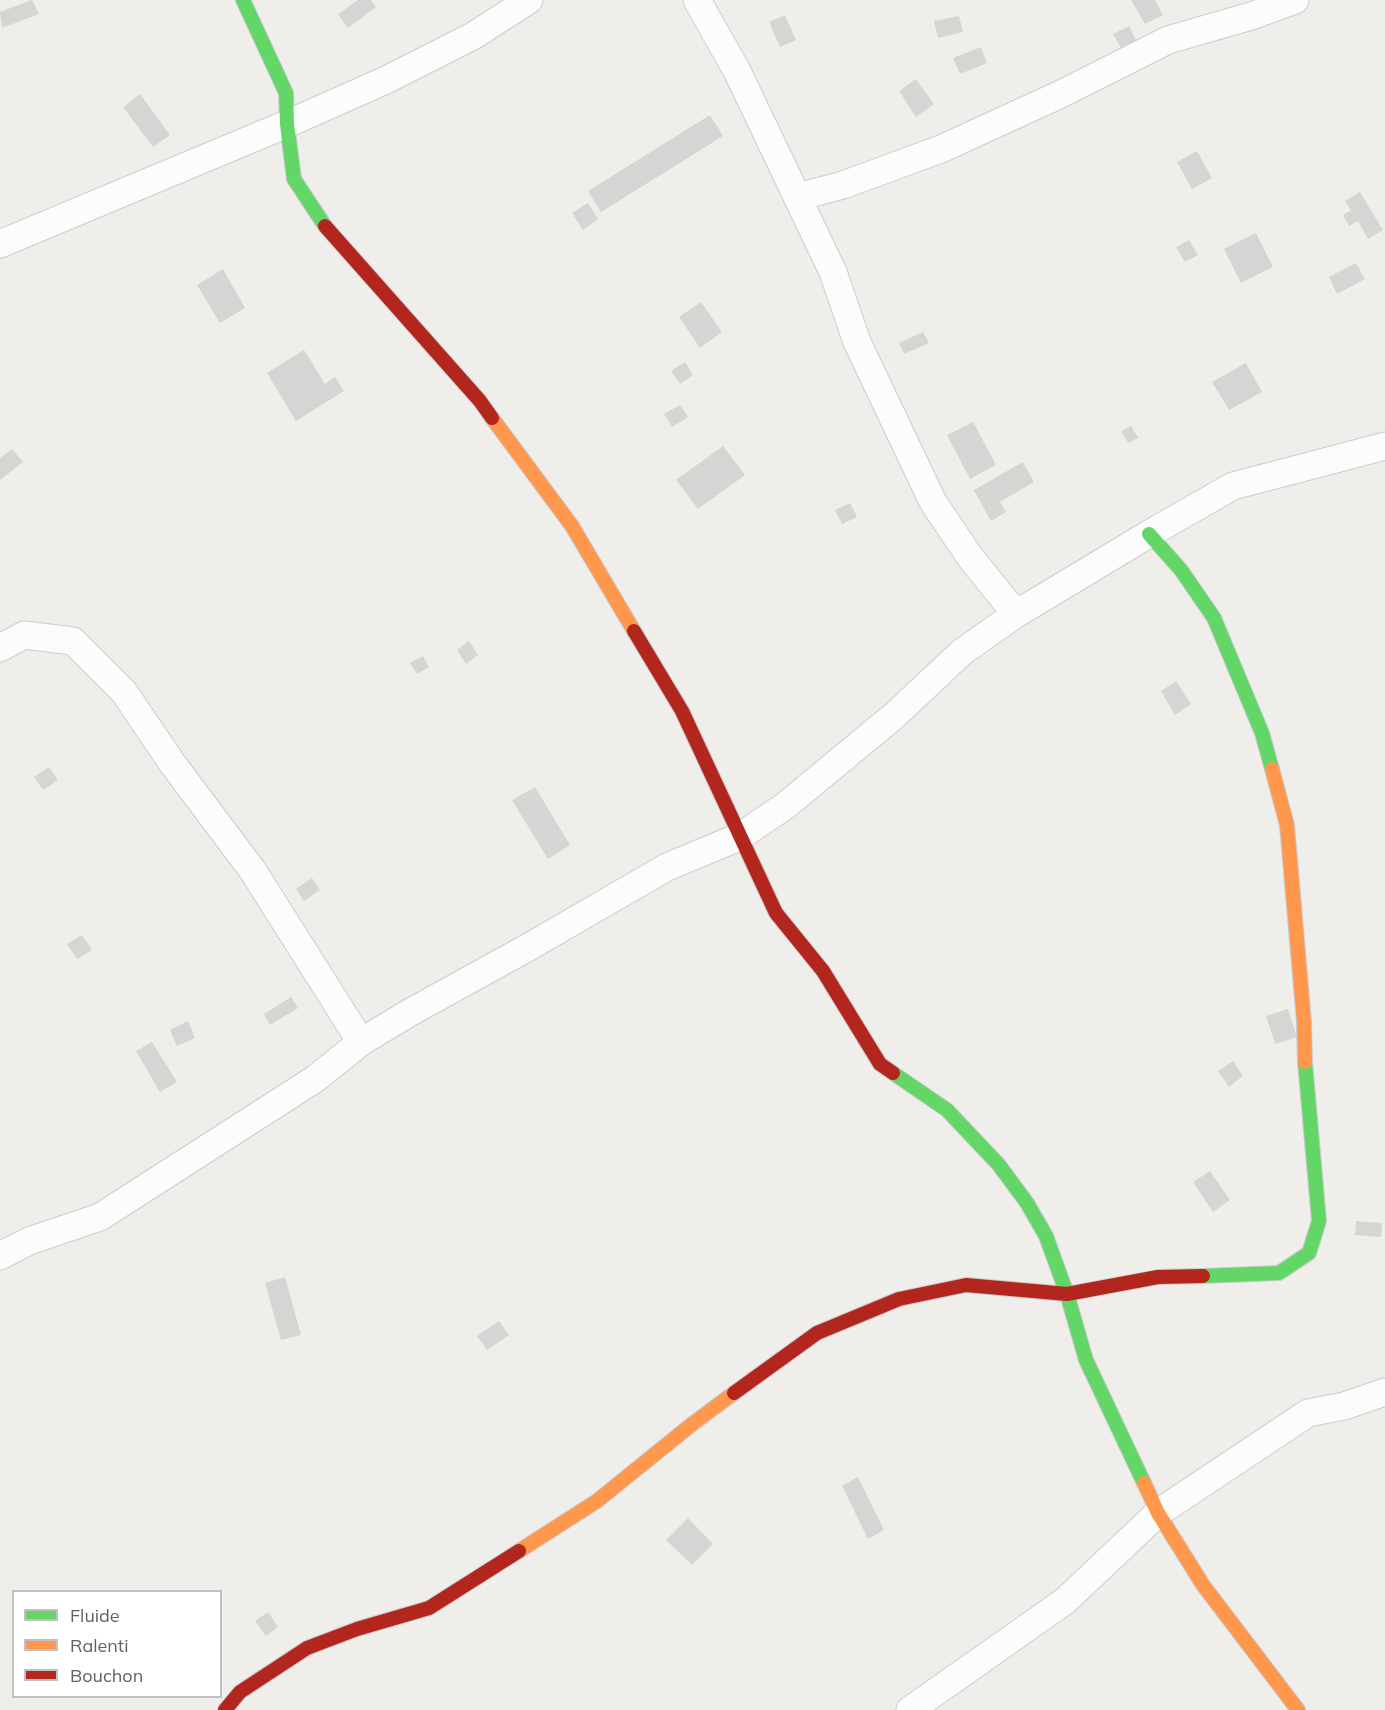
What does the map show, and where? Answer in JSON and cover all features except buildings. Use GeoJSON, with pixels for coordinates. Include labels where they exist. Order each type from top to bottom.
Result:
{"type":"FeatureCollection","features":[{"type":"Feature","properties":{"kind":"street"},"geometry":{"type":"LineString","coordinates":[[243,0],[286,93],[287,124],[294,179],[324,224],[480,401],[572,526],[682,711],[776,914],[823,971],[880,1064],[947,1110],[999,1165],[1027,1203],[1046,1236],[1067,1294],[1086,1360],[1158,1513],[1203,1585],[1298,1710]]}},
{"type":"Feature","properties":{"kind":"street"},"geometry":{"type":"LineString","coordinates":[[0,244],[386,80],[463,41],[529,0]]}},
{"type":"Feature","properties":{"kind":"street"},"geometry":{"type":"LineString","coordinates":[[697,0],[737,71],[798,197],[833,272],[857,342],[933,502],[970,557],[1016,614]]}},
{"type":"Feature","properties":{"kind":"street"},"geometry":{"type":"LineString","coordinates":[[798,197],[843,184],[941,148],[1061,94],[1168,40],[1251,16],[1295,0]]}},
{"type":"Feature","properties":{"kind":"street"},"geometry":{"type":"LineString","coordinates":[[0,1256],[28,1241],[100,1217],[315,1079],[361,1042],[667,867],[739,837],[785,806],[895,715],[962,652],[1016,614],[1149,534],[1233,486],[1385,446]]}},
{"type":"Feature","properties":{"kind":"street"},"geometry":{"type":"LineString","coordinates":[[225,1710],[240,1692],[307,1648],[357,1629],[429,1608],[597,1500],[691,1425],[817,1333],[899,1299],[966,1285],[1067,1294],[1158,1277],[1279,1273],[1309,1253],[1319,1221],[1305,1077],[1304,1022],[1287,825],[1262,733],[1214,618],[1181,570],[1149,534]]}},
{"type":"Feature","properties":{"kind":"street"},"geometry":{"type":"LineString","coordinates":[[0,648],[24,635],[73,641],[124,692],[172,763],[253,871],[361,1042]]}},
{"type":"Feature","properties":{"kind":"street"},"geometry":{"type":"LineString","coordinates":[[910,1710],[1065,1601],[1158,1513],[1308,1413],[1344,1406],[1385,1392]]}},
{"type":"Feature","properties":{"kind":"traffic: fast"},"geometry":{"type":"LineString","coordinates":[[243,0],[286,93],[287,124],[294,179],[325,226]]}},
{"type":"Feature","properties":{"kind":"traffic: fast"},"geometry":{"type":"LineString","coordinates":[[1149,534],[1181,570],[1214,618],[1262,733],[1272,769]]}},
{"type":"Feature","properties":{"kind":"traffic: fast"},"geometry":{"type":"LineString","coordinates":[[1203,1276],[1279,1273],[1309,1253],[1319,1221],[1305,1062]]}},
{"type":"Feature","properties":{"kind":"traffic: fast"},"geometry":{"type":"LineString","coordinates":[[893,1073],[947,1110],[999,1165],[1027,1203],[1046,1236],[1067,1294],[1086,1360],[1144,1483]]}},
{"type":"Feature","properties":{"kind":"traffic: slow"},"geometry":{"type":"LineString","coordinates":[[492,418],[572,526],[634,631]]}},
{"type":"Feature","properties":{"kind":"traffic: slow"},"geometry":{"type":"LineString","coordinates":[[1272,769],[1287,825],[1304,1022],[1305,1062]]}},
{"type":"Feature","properties":{"kind":"traffic: slow"},"geometry":{"type":"LineString","coordinates":[[519,1551],[597,1501],[734,1393]]}},
{"type":"Feature","properties":{"kind":"traffic: slow"},"geometry":{"type":"LineString","coordinates":[[1144,1483],[1158,1513],[1203,1585],[1298,1710]]}},
{"type":"Feature","properties":{"kind":"traffic: jam"},"geometry":{"type":"LineString","coordinates":[[325,226],[480,401],[492,418]]}},
{"type":"Feature","properties":{"kind":"traffic: jam"},"geometry":{"type":"LineString","coordinates":[[634,631],[682,711],[776,913],[823,971],[880,1064],[893,1073]]}},
{"type":"Feature","properties":{"kind":"traffic: jam"},"geometry":{"type":"LineString","coordinates":[[734,1393],[817,1333],[899,1299],[966,1285],[1067,1294],[1158,1277],[1203,1276]]}},
{"type":"Feature","properties":{"kind":"traffic: jam"},"geometry":{"type":"LineString","coordinates":[[225,1710],[240,1692],[307,1648],[357,1629],[429,1608],[519,1551]]}}]}
